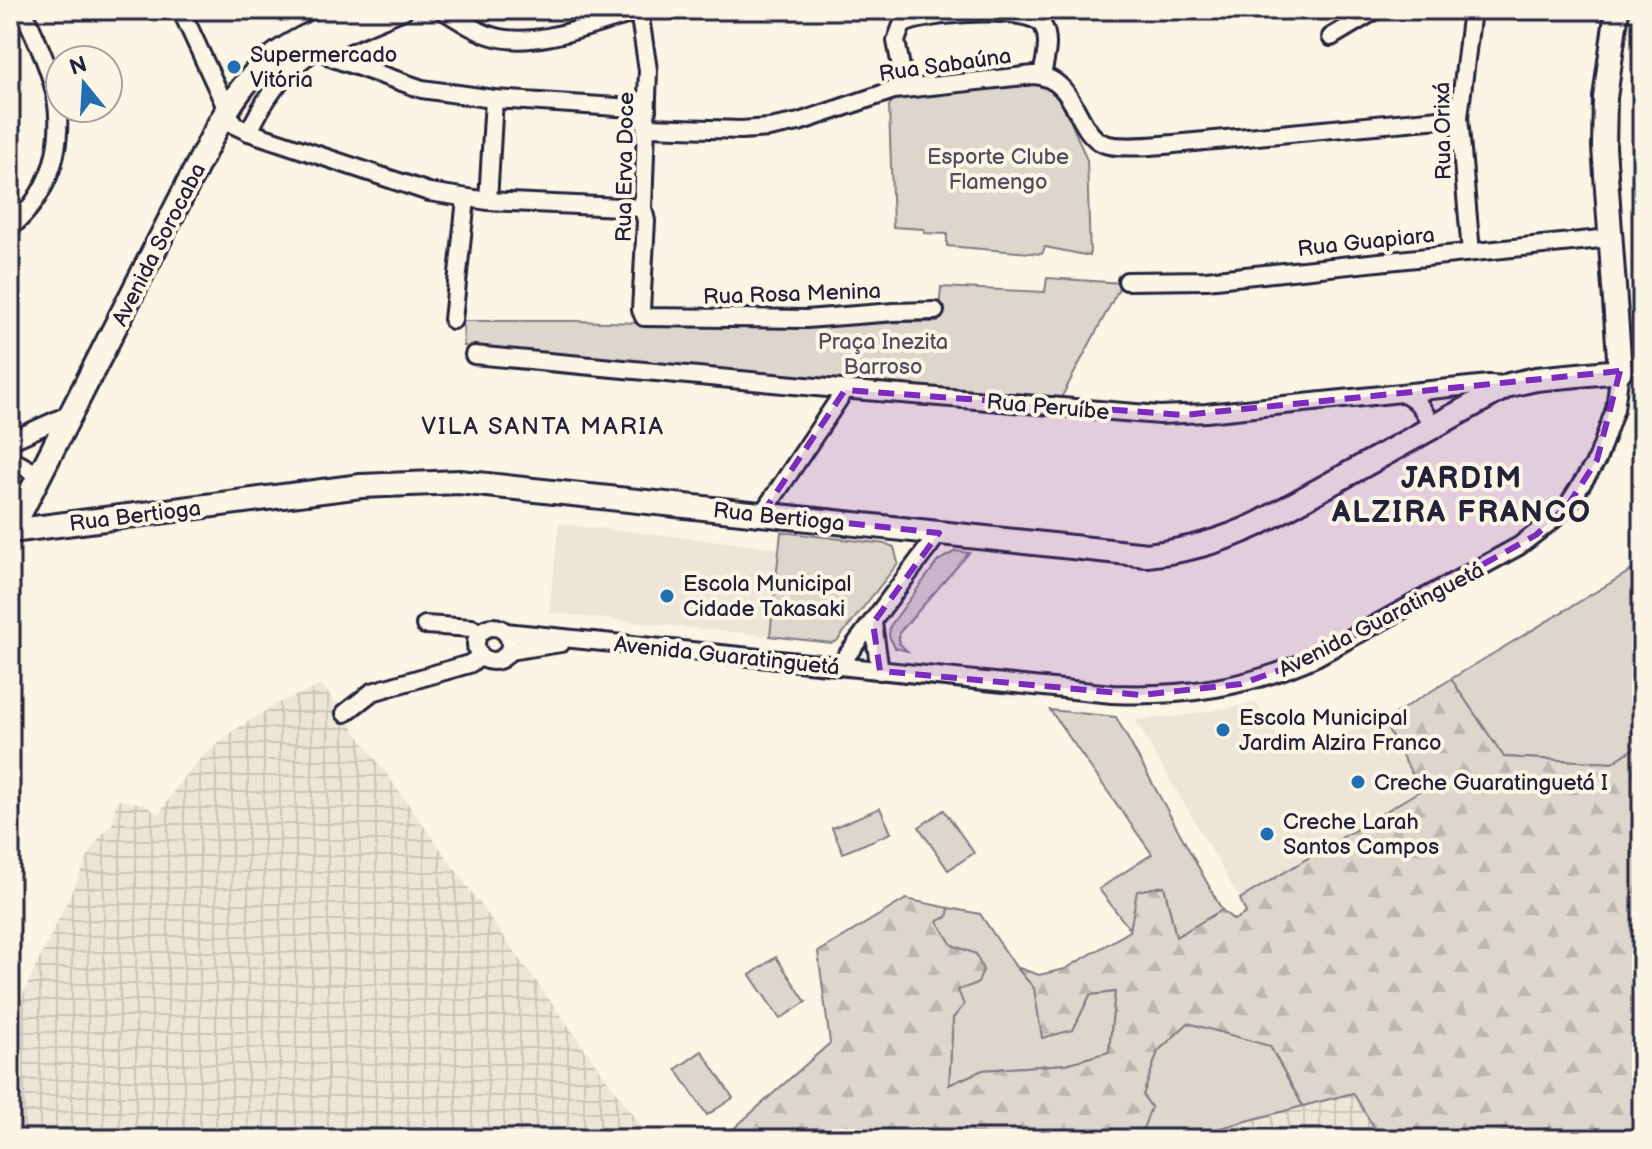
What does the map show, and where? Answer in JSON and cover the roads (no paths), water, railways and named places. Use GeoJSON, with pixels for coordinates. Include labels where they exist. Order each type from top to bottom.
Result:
{"type":"FeatureCollection","features":[{"type":"Feature","properties":{"kind":"street"},"geometry":{"type":"LineString","coordinates":[[10,228],[28,209],[48,178],[59,135],[57,99],[51,76],[23,10]]}},
{"type":"Feature","properties":{"kind":"street"},"geometry":{"type":"LineString","coordinates":[[181,10],[234,125],[249,132],[404,186],[466,199],[643,208]]}},
{"type":"Feature","properties":{"kind":"street","name":"Avenida Sorocaba"},"geometry":{"type":"LineString","coordinates":[[315,41],[364,10]]}},
{"type":"Feature","properties":{"kind":"street","name":"Avenida Sorocaba"},"geometry":{"type":"LineString","coordinates":[[10,532],[227,110],[246,81],[264,62],[285,47],[315,41],[404,10]]}},
{"type":"Feature","properties":{"kind":"street"},"geometry":{"type":"LineString","coordinates":[[443,10],[473,29],[493,37],[527,41],[641,11]]}},
{"type":"Feature","properties":{"kind":"street"},"geometry":{"type":"LineString","coordinates":[[1331,37],[1376,10]]}},
{"type":"Feature","properties":{"kind":"street","name":"Rua Orixá"},"geometry":{"type":"LineString","coordinates":[[1471,252],[1459,117],[1472,10]]}},
{"type":"Feature","properties":{"kind":"street","name":"Avenida Guaratinguetá"},"geometry":{"type":"LineString","coordinates":[[505,632],[1141,695],[1216,690],[1292,668],[1519,546],[1553,520],[1590,475],[1615,409],[1620,371],[1604,147],[1605,98],[1617,10]]}},
{"type":"Feature","properties":{"kind":"street","name":"Rua Erva Doce"},"geometry":{"type":"LineString","coordinates":[[641,11],[648,70],[643,208],[646,221],[641,310],[644,317],[650,318]]}},
{"type":"Feature","properties":{"kind":"street"},"geometry":{"type":"LineString","coordinates":[[905,88],[896,35],[902,25],[922,17],[985,12],[1038,20],[1047,39],[1042,75]]}},
{"type":"Feature","properties":{"kind":"street"},"geometry":{"type":"LineString","coordinates":[[249,132],[270,91],[315,41],[333,58],[422,89],[494,99],[647,109]]}},
{"type":"Feature","properties":{"kind":"street","name":"Rua Sabaúna"},"geometry":{"type":"LineString","coordinates":[[648,127],[769,128],[799,122],[905,88],[1042,75],[1072,100],[1094,137],[1112,145],[1173,144],[1459,117]]}},
{"type":"Feature","properties":{"kind":"street"},"geometry":{"type":"LineString","coordinates":[[488,201],[494,99]]}},
{"type":"Feature","properties":{"kind":"street"},"geometry":{"type":"LineString","coordinates":[[453,320],[466,199]]}},
{"type":"Feature","properties":{"kind":"street","name":"Rua Guapiara"},"geometry":{"type":"LineString","coordinates":[[1127,281],[1206,280],[1610,238]]}},
{"type":"Feature","properties":{"kind":"street","name":"Rua Rosa Menina"},"geometry":{"type":"LineString","coordinates":[[650,318],[806,319],[935,311]]}},
{"type":"Feature","properties":{"kind":"street","name":"Rua Peruíbe"},"geometry":{"type":"LineString","coordinates":[[474,355],[845,390],[1160,415],[1489,384],[1509,385],[1536,379],[1620,371]]}},
{"type":"Feature","properties":{"kind":"street","name":"Rua Bertioga"},"geometry":{"type":"LineString","coordinates":[[10,532],[361,486],[459,482],[1147,555],[1170,553],[1218,541],[1258,524],[1509,385]]}},
{"type":"Feature","properties":{"kind":"street"},"geometry":{"type":"LineString","coordinates":[[762,514],[845,390]]}},
{"type":"Feature","properties":{"kind":"street"},"geometry":{"type":"LineString","coordinates":[[1403,393],[1415,398],[1432,426]]}},
{"type":"Feature","properties":{"kind":"street"},"geometry":{"type":"LineString","coordinates":[[10,441],[72,413]]}},
{"type":"Feature","properties":{"kind":"street"},"geometry":{"type":"LineString","coordinates":[[10,459],[30,470],[38,479]]}},
{"type":"Feature","properties":{"kind":"street"},"geometry":{"type":"LineString","coordinates":[[839,666],[939,533]]}},
{"type":"Feature","properties":{"kind":"street"},"geometry":{"type":"LineString","coordinates":[[873,623],[880,671]]}},
{"type":"Feature","properties":{"kind":"street"},"geometry":{"type":"LineString","coordinates":[[425,625],[472,628],[480,633]]}},
{"type":"Feature","properties":{"kind":"street"},"geometry":{"type":"LineString","coordinates":[[493,627],[505,632],[510,644],[505,656],[493,662],[481,657],[476,645],[480,633],[493,627]]}},
{"type":"Feature","properties":{"kind":"street","name":"Avenida Guaratinguetá"},"geometry":{"type":"LineString","coordinates":[[509,651],[574,641]]}},
{"type":"Feature","properties":{"kind":"street"},"geometry":{"type":"LineString","coordinates":[[345,713],[372,692],[469,664],[481,657]]}},
{"type":"Feature","properties":{"kind":"place","name":"Supermercado Vitória"},"geometry":{"type":"Point","coordinates":[234,67]}},
{"type":"Feature","properties":{"kind":"place","name":"Escola Municipal Cidade Takasaki"},"geometry":{"type":"Point","coordinates":[667,596]}},
{"type":"Feature","properties":{"kind":"place","name":"Escola Municipal Jardim Alzira Franco"},"geometry":{"type":"Point","coordinates":[1223,730]}},
{"type":"Feature","properties":{"kind":"place","name":"Creche Guaratinguetá I"},"geometry":{"type":"Point","coordinates":[1358,782]}},
{"type":"Feature","properties":{"kind":"place","name":"Creche Larah Santos Campos"},"geometry":{"type":"Point","coordinates":[1267,834]}},
{"type":"Feature","properties":{"kind":"district","name":"VILA SANTA MARIA"},"geometry":{"type":"Point","coordinates":[543,426]}},
{"type":"Feature","properties":{"kind":"district","name":"JARDIM ALZIRA FRANCO"},"geometry":{"type":"Point","coordinates":[1462,495]}},
{"type":"Feature","properties":{"kind":"park label","name":"Esporte Clube Flamengo"},"geometry":{"type":"Point","coordinates":[998,168]}},
{"type":"Feature","properties":{"kind":"park label","name":"Praça Inezita Barroso"},"geometry":{"type":"Point","coordinates":[883,354]}}]}
